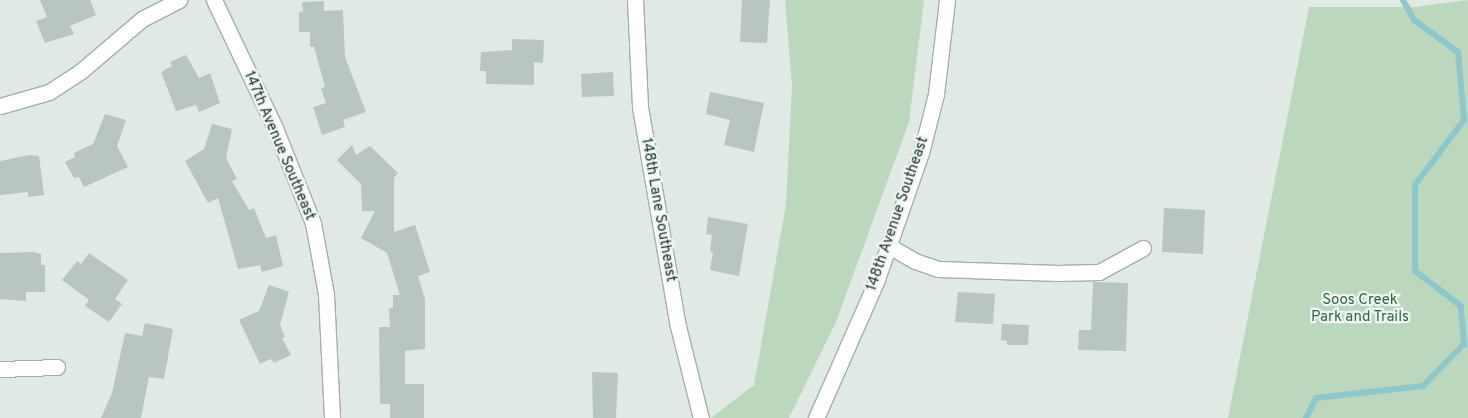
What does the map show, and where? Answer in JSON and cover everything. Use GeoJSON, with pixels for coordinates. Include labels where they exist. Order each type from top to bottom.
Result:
{"type":"FeatureCollection","features":[{"type":"Feature","properties":{"kind":"street"},"geometry":{"type":"LineString","coordinates":[[0,106],[49,92],[81,71],[142,19],[179,0]]}},
{"type":"Feature","properties":{"kind":"street","name":"147th Avenue Southeast"},"geometry":{"type":"LineString","coordinates":[[214,0],[275,128],[313,223],[326,294],[332,418]]}},
{"type":"Feature","properties":{"kind":"street","name":"148th Lane Southeast"},"geometry":{"type":"LineString","coordinates":[[635,0],[640,107],[678,326],[701,418]]}},
{"type":"Feature","properties":{"kind":"street","name":"148th Avenue Southeast"},"geometry":{"type":"LineString","coordinates":[[816,418],[888,246],[930,122],[940,68],[947,0]]}},
{"type":"Feature","properties":{"kind":"street"},"geometry":{"type":"LineString","coordinates":[[888,246],[915,261],[938,269],[1058,273],[1099,272],[1143,248]]}},
{"type":"Feature","properties":{"kind":"street"},"geometry":{"type":"LineString","coordinates":[[0,369],[57,367]]}},
{"type":"Feature","properties":{"kind":"green space"},"geometry":{"type":"Polygon","coordinates":[[[785,0],[924,0],[909,122],[836,322],[789,418],[711,418],[754,385],[786,204],[792,86],[785,0]]]}},
{"type":"Feature","properties":{"kind":"green space","name":"Soos Creek Park and Trails"},"geometry":{"type":"Polygon","coordinates":[[[1468,0],[1468,418],[1228,418],[1309,7],[1415,7],[1468,0]]]}},
{"type":"Feature","properties":{"kind":"building"},"geometry":{"type":"Polygon","coordinates":[[[40,0],[90,0],[96,15],[70,26],[74,34],[45,43],[36,21],[47,17],[40,0]]]}},
{"type":"Feature","properties":{"kind":"building"},"geometry":{"type":"Polygon","coordinates":[[[742,0],[770,0],[767,43],[740,42],[742,0]]]}},
{"type":"Feature","properties":{"kind":"building"},"geometry":{"type":"Polygon","coordinates":[[[324,1],[324,11],[343,10],[345,57],[366,112],[343,120],[345,127],[322,135],[313,107],[326,103],[321,88],[325,87],[314,47],[310,47],[310,32],[299,32],[299,12],[303,12],[302,2],[324,1]]]}},
{"type":"Feature","properties":{"kind":"building"},"geometry":{"type":"Polygon","coordinates":[[[512,39],[544,40],[543,63],[534,62],[534,85],[486,84],[486,71],[480,71],[481,52],[512,50],[512,39]]]}},
{"type":"Feature","properties":{"kind":"building"},"geometry":{"type":"Polygon","coordinates":[[[186,55],[199,78],[210,73],[220,103],[199,112],[196,105],[176,111],[161,72],[172,66],[170,62],[186,55]]]}},
{"type":"Feature","properties":{"kind":"building"},"geometry":{"type":"Polygon","coordinates":[[[613,72],[614,96],[582,97],[581,74],[613,72]]]}},
{"type":"Feature","properties":{"kind":"building"},"geometry":{"type":"Polygon","coordinates":[[[710,92],[764,103],[754,152],[724,145],[730,120],[706,114],[710,92]]]}},
{"type":"Feature","properties":{"kind":"building"},"geometry":{"type":"Polygon","coordinates":[[[105,114],[126,120],[117,146],[128,167],[84,187],[79,177],[74,178],[65,162],[75,157],[74,153],[93,144],[105,114]]]}},
{"type":"Feature","properties":{"kind":"building"},"geometry":{"type":"Polygon","coordinates":[[[212,124],[232,129],[226,158],[237,179],[232,181],[249,210],[254,208],[266,238],[276,235],[283,266],[262,272],[260,265],[238,269],[218,198],[208,203],[185,161],[204,149],[212,124]]]}},
{"type":"Feature","properties":{"kind":"building"},"geometry":{"type":"Polygon","coordinates":[[[352,145],[356,155],[370,146],[398,173],[394,178],[394,232],[415,225],[430,272],[418,276],[425,299],[425,349],[405,351],[405,384],[424,384],[424,418],[390,418],[390,404],[380,404],[379,327],[390,327],[389,308],[393,308],[393,295],[400,295],[387,253],[361,238],[375,211],[362,211],[361,184],[337,160],[352,145]]]}},
{"type":"Feature","properties":{"kind":"building"},"geometry":{"type":"Polygon","coordinates":[[[29,155],[39,156],[44,195],[28,197],[28,192],[0,195],[0,161],[29,155]]]}},
{"type":"Feature","properties":{"kind":"building"},"geometry":{"type":"Polygon","coordinates":[[[1164,208],[1205,210],[1203,254],[1162,252],[1164,208]]]}},
{"type":"Feature","properties":{"kind":"building"},"geometry":{"type":"Polygon","coordinates":[[[708,217],[748,224],[739,276],[710,270],[713,252],[710,251],[712,235],[706,234],[708,217]]]}},
{"type":"Feature","properties":{"kind":"building"},"geometry":{"type":"Polygon","coordinates":[[[33,252],[41,254],[41,265],[45,265],[45,292],[26,292],[26,301],[0,299],[0,253],[33,252]]]}},
{"type":"Feature","properties":{"kind":"building"},"geometry":{"type":"Polygon","coordinates":[[[89,253],[128,280],[115,299],[122,304],[109,322],[85,306],[89,300],[62,280],[77,261],[81,264],[89,253]]]}},
{"type":"Feature","properties":{"kind":"building"},"geometry":{"type":"Polygon","coordinates":[[[1093,282],[1128,283],[1126,351],[1078,350],[1079,330],[1091,330],[1093,282]]]}},
{"type":"Feature","properties":{"kind":"building"},"geometry":{"type":"Polygon","coordinates":[[[269,285],[289,292],[280,325],[285,337],[282,338],[291,355],[274,363],[271,359],[260,364],[239,320],[259,311],[269,285]]]}},
{"type":"Feature","properties":{"kind":"building"},"geometry":{"type":"Polygon","coordinates":[[[958,292],[995,294],[993,324],[955,322],[958,292]]]}},
{"type":"Feature","properties":{"kind":"building"},"geometry":{"type":"Polygon","coordinates":[[[145,323],[173,329],[164,379],[149,377],[141,418],[101,418],[112,393],[125,333],[142,336],[145,323]]]}},
{"type":"Feature","properties":{"kind":"building"},"geometry":{"type":"Polygon","coordinates":[[[1002,324],[1029,325],[1028,345],[1007,345],[1007,341],[1001,340],[1002,324]]]}},
{"type":"Feature","properties":{"kind":"building"},"geometry":{"type":"Polygon","coordinates":[[[592,372],[618,373],[616,418],[593,418],[592,372]]]}},
{"type":"Feature","properties":{"kind":"waterway"},"geometry":{"type":"LineString","coordinates":[[1306,418],[1316,398],[1423,386],[1464,344],[1461,306],[1415,271],[1415,185],[1464,120],[1458,52],[1414,20],[1403,0]]}}]}
